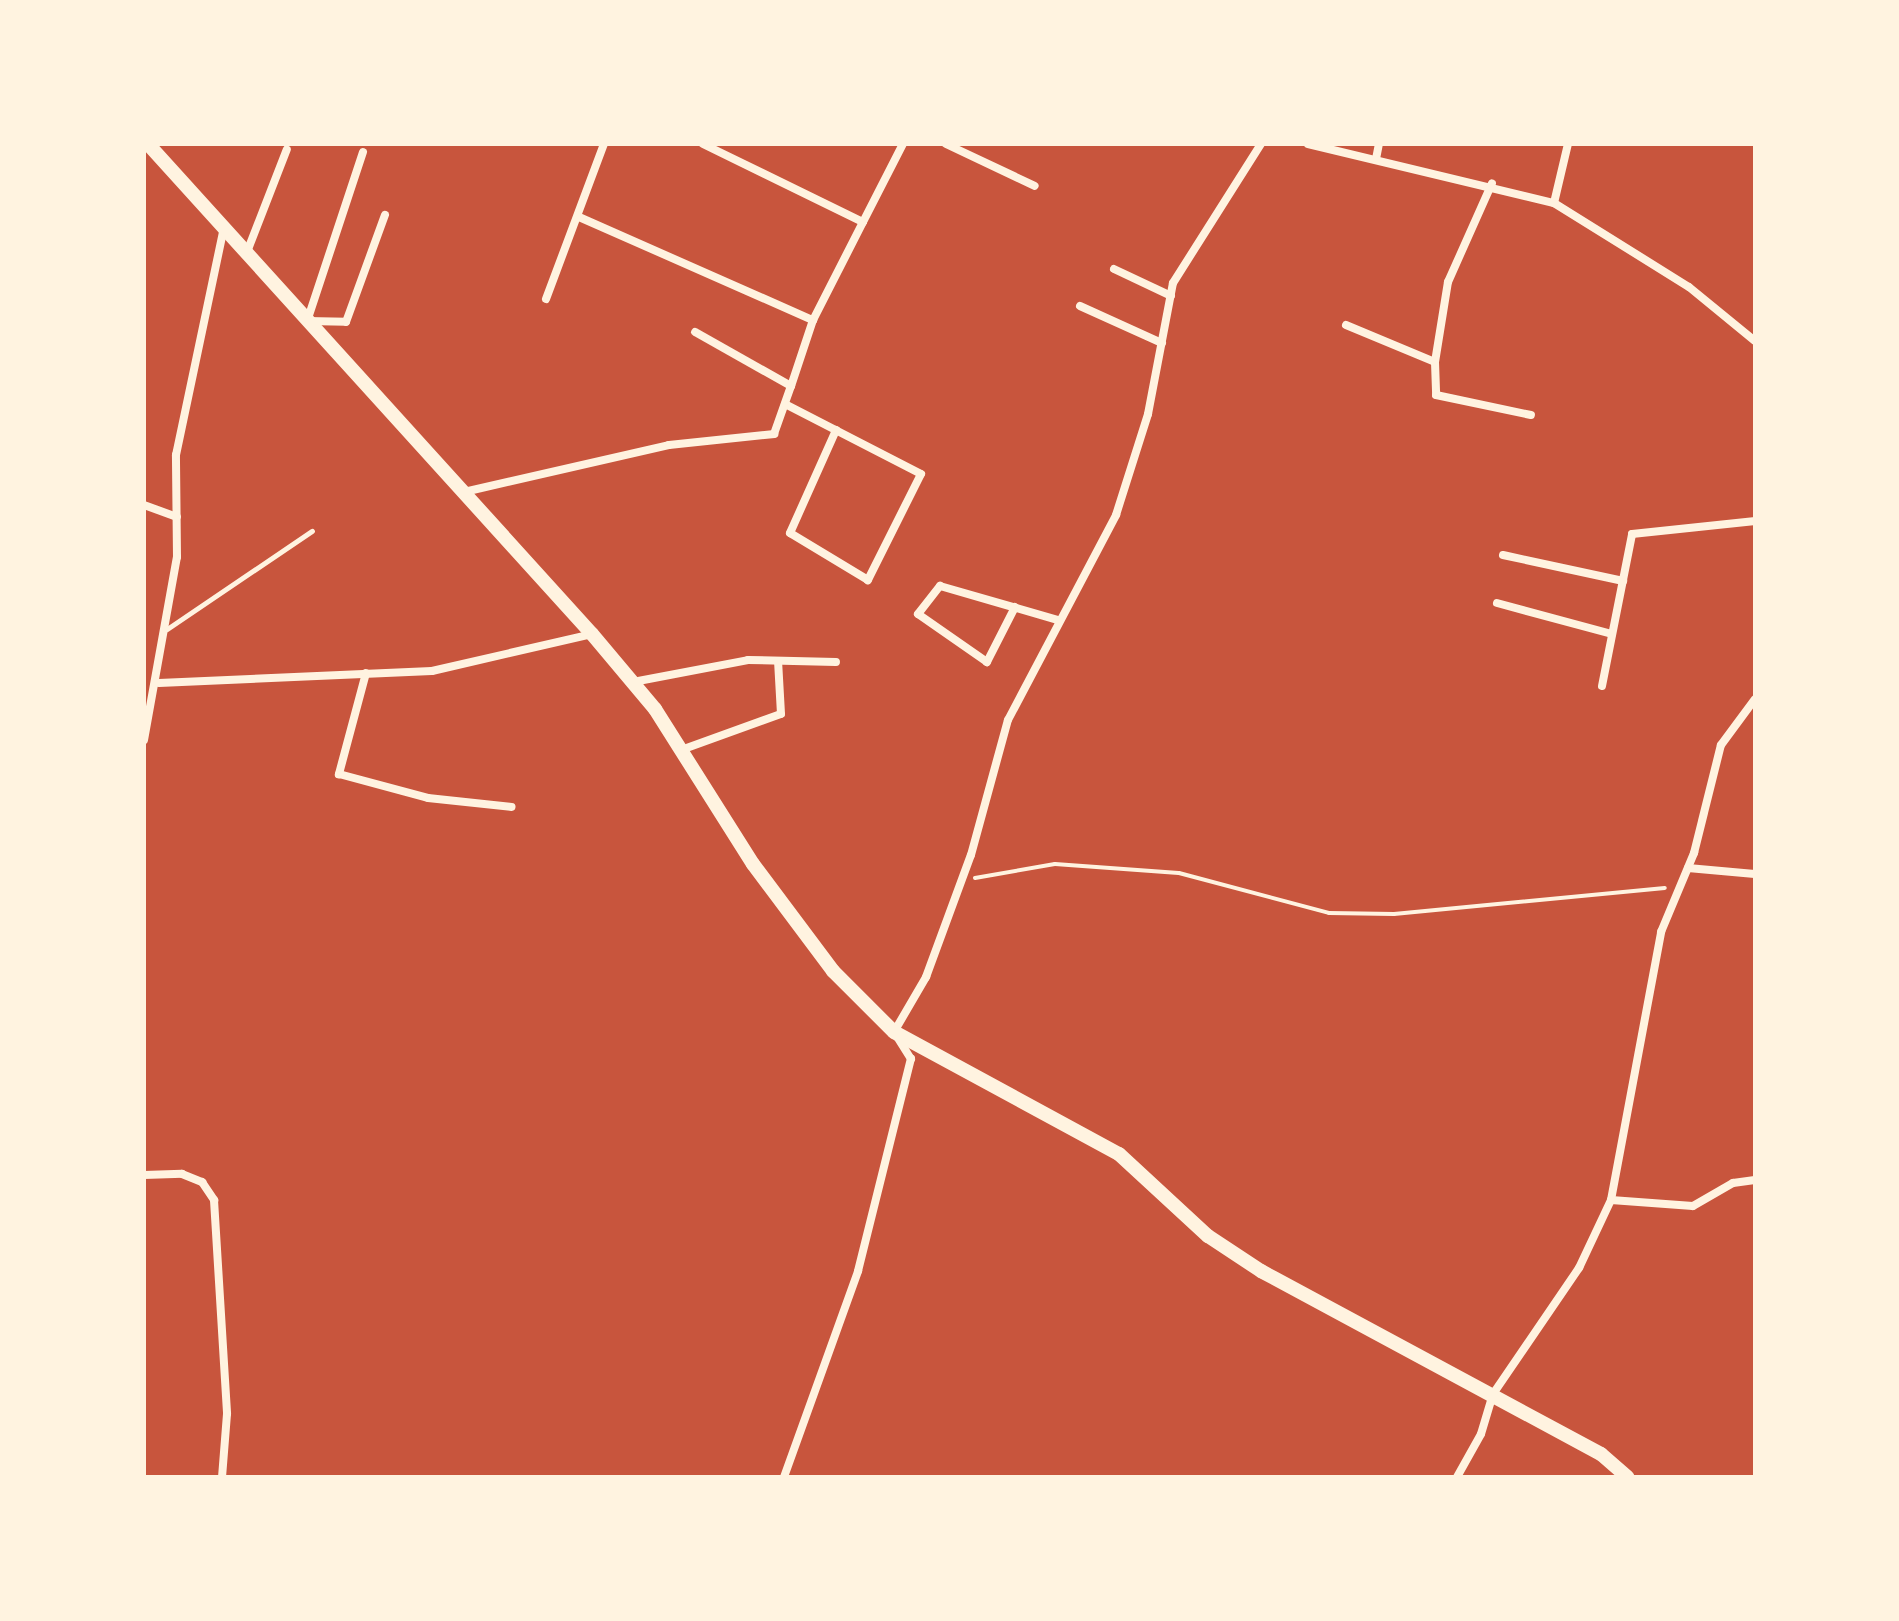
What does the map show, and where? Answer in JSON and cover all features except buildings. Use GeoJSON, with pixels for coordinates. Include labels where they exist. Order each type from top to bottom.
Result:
{"type":"FeatureCollection","features":[{"type":"Feature","properties":{"kind":"street"},"geometry":{"type":"LineString","coordinates":[[546,299],[604,144]]}},
{"type":"Feature","properties":{"kind":"street"},"geometry":{"type":"LineString","coordinates":[[703,144],[863,222]]}},
{"type":"Feature","properties":{"kind":"street"},"geometry":{"type":"LineString","coordinates":[[459,494],[669,445],[774,434],[813,320],[903,144]]}},
{"type":"Feature","properties":{"kind":"street"},"geometry":{"type":"LineString","coordinates":[[946,144],[1035,186]]}},
{"type":"Feature","properties":{"kind":"street"},"geometry":{"type":"LineString","coordinates":[[894,1032],[926,977],[960,880],[1008,720],[1116,515],[1162,343],[1171,296],[1261,144]]}},
{"type":"Feature","properties":{"kind":"street"},"geometry":{"type":"LineString","coordinates":[[1311,144],[1492,183],[1554,203],[1689,287],[1755,341]]}},
{"type":"Feature","properties":{"kind":"street"},"geometry":{"type":"LineString","coordinates":[[1376,159],[1379,144]]}},
{"type":"Feature","properties":{"kind":"street"},"geometry":{"type":"LineString","coordinates":[[1554,203],[1568,144]]}},
{"type":"Feature","properties":{"kind":"street"},"geometry":{"type":"LineString","coordinates":[[155,146],[459,494],[592,634],[633,682],[833,971],[894,1032],[911,1059],[858,1271],[784,1477]]}},
{"type":"Feature","properties":{"kind":"street"},"geometry":{"type":"LineString","coordinates":[[247,252],[287,149]]}},
{"type":"Feature","properties":{"kind":"street"},"geometry":{"type":"LineString","coordinates":[[307,321],[363,152]]}},
{"type":"Feature","properties":{"kind":"street"},"geometry":{"type":"LineString","coordinates":[[1492,183],[1448,282],[1435,362],[1436,395],[1531,415]]}},
{"type":"Feature","properties":{"kind":"street"},"geometry":{"type":"LineString","coordinates":[[307,321],[346,322],[385,215]]}},
{"type":"Feature","properties":{"kind":"street"},"geometry":{"type":"LineString","coordinates":[[579,217],[813,320]]}},
{"type":"Feature","properties":{"kind":"street"},"geometry":{"type":"LineString","coordinates":[[144,740],[159,683],[167,629],[177,517],[176,455],[224,227]]}},
{"type":"Feature","properties":{"kind":"street"},"geometry":{"type":"LineString","coordinates":[[1114,269],[1171,296]]}},
{"type":"Feature","properties":{"kind":"street"},"geometry":{"type":"LineString","coordinates":[[1080,306],[1162,343]]}},
{"type":"Feature","properties":{"kind":"street"},"geometry":{"type":"LineString","coordinates":[[1346,325],[1435,362]]}},
{"type":"Feature","properties":{"kind":"street"},"geometry":{"type":"LineString","coordinates":[[695,332],[791,386]]}},
{"type":"Feature","properties":{"kind":"street"},"geometry":{"type":"LineString","coordinates":[[785,404],[836,430],[921,474],[868,580],[790,533],[836,430]]}},
{"type":"Feature","properties":{"kind":"street"},"geometry":{"type":"LineString","coordinates":[[144,505],[177,517]]}},
{"type":"Feature","properties":{"kind":"street"},"geometry":{"type":"LineString","coordinates":[[1602,686],[1632,534],[1755,521]]}},
{"type":"Feature","properties":{"kind":"street"},"geometry":{"type":"LineString","coordinates":[[1503,555],[1623,581]]}},
{"type":"Feature","properties":{"kind":"street"},"geometry":{"type":"LineString","coordinates":[[1015,607],[987,662],[918,614],[940,586],[1015,607],[1058,620]]}},
{"type":"Feature","properties":{"kind":"street"},"geometry":{"type":"LineString","coordinates":[[1497,603],[1612,634]]}},
{"type":"Feature","properties":{"kind":"street"},"geometry":{"type":"LineString","coordinates":[[159,683],[432,671],[592,634]]}},
{"type":"Feature","properties":{"kind":"street"},"geometry":{"type":"LineString","coordinates":[[633,682],[778,661],[836,662]]}},
{"type":"Feature","properties":{"kind":"street"},"geometry":{"type":"LineString","coordinates":[[681,750],[781,714],[778,661]]}},
{"type":"Feature","properties":{"kind":"street"},"geometry":{"type":"LineString","coordinates":[[366,673],[339,774],[428,798],[512,807]]}},
{"type":"Feature","properties":{"kind":"street"},"geometry":{"type":"LineString","coordinates":[[1457,1477],[1481,1434],[1493,1394],[1579,1268],[1611,1200],[1661,932],[1688,868],[1721,745],[1755,699]]}},
{"type":"Feature","properties":{"kind":"street"},"geometry":{"type":"LineString","coordinates":[[1688,868],[1755,874]]}},
{"type":"Feature","properties":{"kind":"street"},"geometry":{"type":"LineString","coordinates":[[894,1032],[1119,1154],[1208,1236],[1261,1271],[1601,1454],[1627,1477]]}},
{"type":"Feature","properties":{"kind":"street"},"geometry":{"type":"LineString","coordinates":[[144,1175],[182,1174],[202,1182],[214,1200],[227,1414],[222,1477]]}},
{"type":"Feature","properties":{"kind":"street"},"geometry":{"type":"LineString","coordinates":[[1611,1200],[1693,1206],[1733,1183],[1755,1180]]}},
{"type":"Feature","properties":{"kind":"lane"},"geometry":{"type":"LineString","coordinates":[[167,629],[312,531]]}},
{"type":"Feature","properties":{"kind":"path"},"geometry":{"type":"LineString","coordinates":[[960,880],[1055,864],[1109,867],[1179,873],[1329,913],[1394,914],[1681,886]]}}]}
